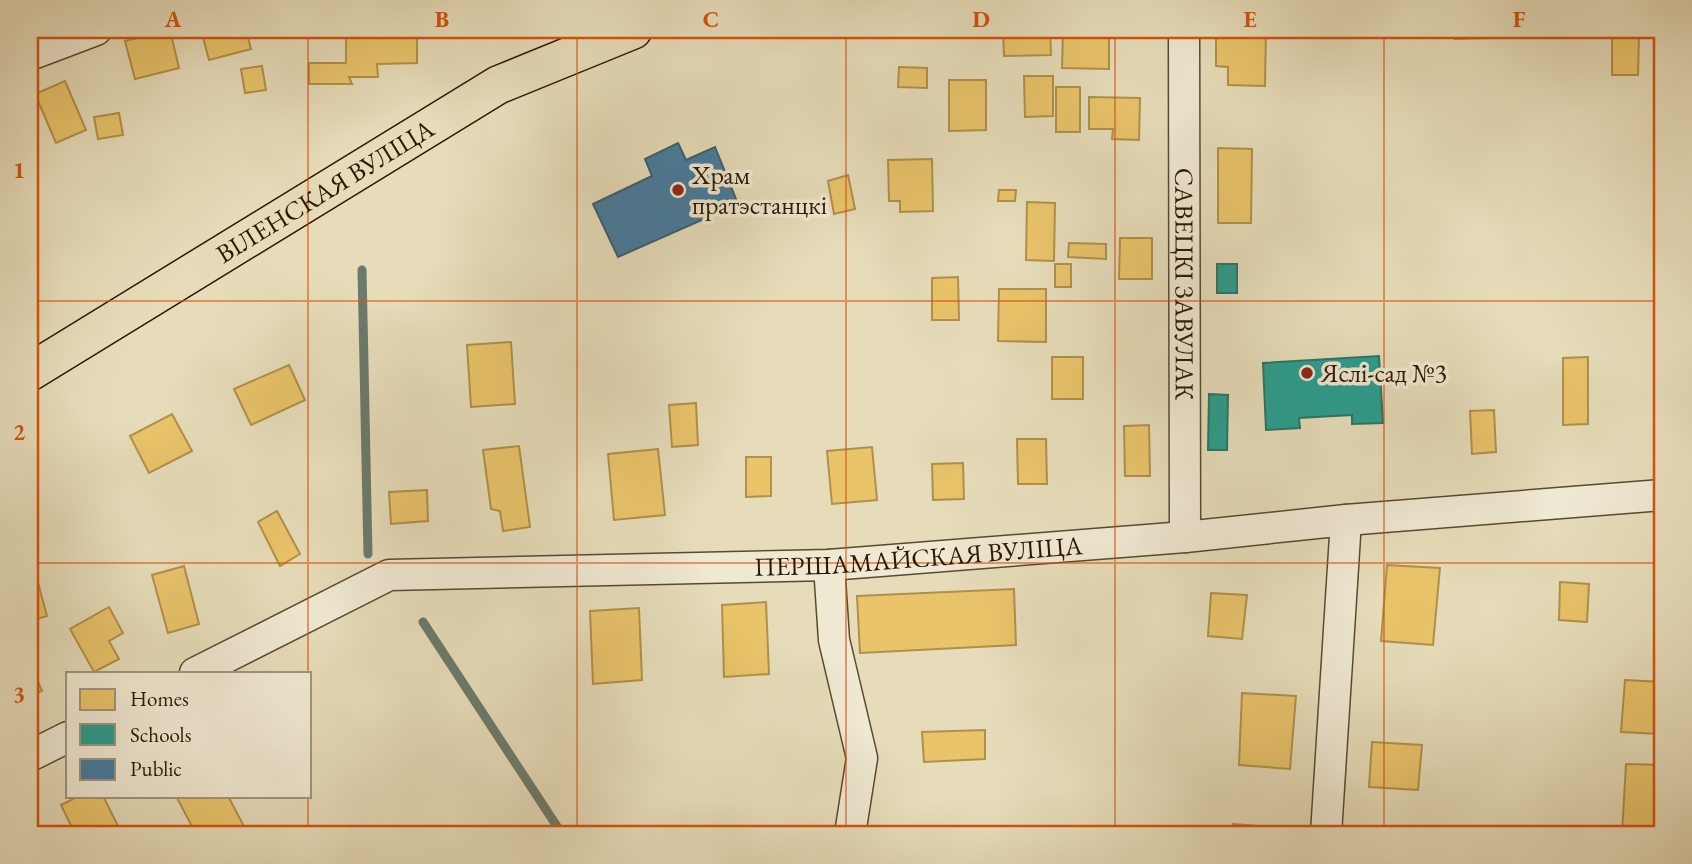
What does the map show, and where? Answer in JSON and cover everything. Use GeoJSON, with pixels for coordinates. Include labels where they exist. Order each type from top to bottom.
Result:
{"type":"FeatureCollection","features":[{"type":"Feature","properties":{"kind":"main road","name":"ВІЛЕНСКАЯ ВУЛІЦА"},"geometry":{"type":"LineString","coordinates":[[30,372],[498,85],[633,30]]}},
{"type":"Feature","properties":{"kind":"street"},"geometry":{"type":"LineString","coordinates":[[30,55],[96,30]]}},
{"type":"Feature","properties":{"kind":"street","name":"САВЕЦКІ ЗАВУЛАК"},"geometry":{"type":"LineString","coordinates":[[1184,30],[1185,537]]}},
{"type":"Feature","properties":{"kind":"street","name":"ПЕРШАМАЙСКАЯ ВУЛІЦА"},"geometry":{"type":"LineString","coordinates":[[197,672],[389,575],[829,565],[1662,495]]}},
{"type":"Feature","properties":{"kind":"street"},"geometry":{"type":"LineString","coordinates":[[1326,834],[1346,520]]}},
{"type":"Feature","properties":{"kind":"street"},"geometry":{"type":"LineString","coordinates":[[829,565],[834,640],[862,758],[850,834]]}},
{"type":"Feature","properties":{"kind":"street"},"geometry":{"type":"LineString","coordinates":[[30,756],[66,738]]}},
{"type":"Feature","properties":{"kind":"building: Homes"},"geometry":{"type":"Polygon","coordinates":[[[170,30],[179,68],[135,79],[125,41],[170,30]]]}},
{"type":"Feature","properties":{"kind":"building: Homes"},"geometry":{"type":"Polygon","coordinates":[[[201,30],[246,30],[251,49],[209,60],[201,30]]]}},
{"type":"Feature","properties":{"kind":"building: Homes"},"geometry":{"type":"Polygon","coordinates":[[[346,30],[417,30],[417,63],[377,64],[378,77],[349,77],[352,84],[309,84],[309,63],[346,63],[346,30]]]}},
{"type":"Feature","properties":{"kind":"building: Homes"},"geometry":{"type":"Polygon","coordinates":[[[1003,30],[1050,30],[1051,55],[1004,56],[1003,30]]]}},
{"type":"Feature","properties":{"kind":"building: Homes"},"geometry":{"type":"Polygon","coordinates":[[[1063,30],[1109,30],[1109,69],[1062,68],[1063,30]]]}},
{"type":"Feature","properties":{"kind":"building: Homes"},"geometry":{"type":"Polygon","coordinates":[[[1216,30],[1266,30],[1265,86],[1228,85],[1228,67],[1216,66],[1216,30]]]}},
{"type":"Feature","properties":{"kind":"building: Homes"},"geometry":{"type":"Polygon","coordinates":[[[1455,30],[1486,30],[1487,38],[1455,39],[1455,30]]]}},
{"type":"Feature","properties":{"kind":"building: Homes"},"geometry":{"type":"Polygon","coordinates":[[[1558,30],[1584,30],[1584,36],[1558,38],[1558,30]]]}},
{"type":"Feature","properties":{"kind":"building: Homes"},"geometry":{"type":"Polygon","coordinates":[[[1612,36],[1639,36],[1638,75],[1612,75],[1612,36]]]}},
{"type":"Feature","properties":{"kind":"building: Homes"},"geometry":{"type":"Polygon","coordinates":[[[262,66],[266,90],[245,93],[241,69],[262,66]]]}},
{"type":"Feature","properties":{"kind":"building: Homes"},"geometry":{"type":"Polygon","coordinates":[[[899,67],[927,68],[927,88],[898,87],[899,67]]]}},
{"type":"Feature","properties":{"kind":"building: Homes"},"geometry":{"type":"Polygon","coordinates":[[[1024,76],[1053,76],[1053,116],[1025,117],[1024,76]]]}},
{"type":"Feature","properties":{"kind":"building: Homes"},"geometry":{"type":"Polygon","coordinates":[[[949,80],[986,80],[986,130],[949,131],[949,80]]]}},
{"type":"Feature","properties":{"kind":"building: Homes"},"geometry":{"type":"Polygon","coordinates":[[[65,81],[86,130],[56,143],[35,94],[65,81]]]}},
{"type":"Feature","properties":{"kind":"building: Homes"},"geometry":{"type":"Polygon","coordinates":[[[1056,87],[1080,87],[1080,132],[1056,132],[1056,87]]]}},
{"type":"Feature","properties":{"kind":"building: Homes"},"geometry":{"type":"Polygon","coordinates":[[[1089,97],[1140,98],[1139,140],[1112,139],[1113,129],[1089,129],[1089,97]]]}},
{"type":"Feature","properties":{"kind":"building: Homes"},"geometry":{"type":"Polygon","coordinates":[[[119,113],[123,135],[98,139],[94,117],[119,113]]]}},
{"type":"Feature","properties":{"kind":"building: Homes"},"geometry":{"type":"Polygon","coordinates":[[[1218,148],[1252,149],[1251,223],[1218,223],[1218,148]]]}},
{"type":"Feature","properties":{"kind":"building: Homes"},"geometry":{"type":"Polygon","coordinates":[[[932,159],[933,211],[900,212],[900,201],[889,201],[888,160],[932,159]]]}},
{"type":"Feature","properties":{"kind":"building: Homes"},"geometry":{"type":"Polygon","coordinates":[[[848,175],[855,209],[834,214],[828,181],[848,175]]]}},
{"type":"Feature","properties":{"kind":"building: Homes"},"geometry":{"type":"Polygon","coordinates":[[[999,190],[1016,190],[1015,201],[998,201],[999,190]]]}},
{"type":"Feature","properties":{"kind":"building: Homes"},"geometry":{"type":"Polygon","coordinates":[[[1027,202],[1055,203],[1054,261],[1026,260],[1027,202]]]}},
{"type":"Feature","properties":{"kind":"building: Homes"},"geometry":{"type":"Polygon","coordinates":[[[1120,238],[1152,238],[1152,279],[1119,279],[1120,238]]]}},
{"type":"Feature","properties":{"kind":"building: Homes"},"geometry":{"type":"Polygon","coordinates":[[[1069,243],[1106,244],[1106,259],[1068,257],[1069,243]]]}},
{"type":"Feature","properties":{"kind":"building: Homes"},"geometry":{"type":"Polygon","coordinates":[[[1055,264],[1071,264],[1071,287],[1055,287],[1055,264]]]}},
{"type":"Feature","properties":{"kind":"building: Homes"},"geometry":{"type":"Polygon","coordinates":[[[958,277],[959,320],[932,320],[932,278],[958,277]]]}},
{"type":"Feature","properties":{"kind":"building: Homes"},"geometry":{"type":"Polygon","coordinates":[[[999,289],[1046,289],[1046,342],[998,341],[999,289]]]}},
{"type":"Feature","properties":{"kind":"building: Homes"},"geometry":{"type":"Polygon","coordinates":[[[511,342],[515,404],[471,407],[467,345],[511,342]]]}},
{"type":"Feature","properties":{"kind":"building: Homes"},"geometry":{"type":"Polygon","coordinates":[[[1052,357],[1083,357],[1083,399],[1052,399],[1052,357]]]}},
{"type":"Feature","properties":{"kind":"building: Homes"},"geometry":{"type":"Polygon","coordinates":[[[1588,357],[1588,424],[1563,425],[1563,358],[1588,357]]]}},
{"type":"Feature","properties":{"kind":"building: Homes"},"geometry":{"type":"Polygon","coordinates":[[[289,365],[305,400],[251,425],[234,389],[289,365]]]}},
{"type":"Feature","properties":{"kind":"building: Homes"},"geometry":{"type":"Polygon","coordinates":[[[696,403],[698,445],[672,447],[669,405],[696,403]]]}},
{"type":"Feature","properties":{"kind":"building: Homes"},"geometry":{"type":"Polygon","coordinates":[[[1494,410],[1496,452],[1472,454],[1470,411],[1494,410]]]}},
{"type":"Feature","properties":{"kind":"building: Homes"},"geometry":{"type":"Polygon","coordinates":[[[172,414],[192,451],[149,473],[130,436],[172,414]]]}},
{"type":"Feature","properties":{"kind":"building: Homes"},"geometry":{"type":"Polygon","coordinates":[[[1149,425],[1150,476],[1125,476],[1124,426],[1149,425]]]}},
{"type":"Feature","properties":{"kind":"building: Homes"},"geometry":{"type":"Polygon","coordinates":[[[1017,439],[1046,439],[1047,484],[1018,484],[1017,439]]]}},
{"type":"Feature","properties":{"kind":"building: Homes"},"geometry":{"type":"Polygon","coordinates":[[[519,446],[530,527],[503,531],[500,511],[491,509],[483,450],[519,446]]]}},
{"type":"Feature","properties":{"kind":"building: Homes"},"geometry":{"type":"Polygon","coordinates":[[[872,447],[877,500],[832,504],[827,451],[872,447]]]}},
{"type":"Feature","properties":{"kind":"building: Homes"},"geometry":{"type":"Polygon","coordinates":[[[658,449],[665,515],[614,520],[608,454],[658,449]]]}},
{"type":"Feature","properties":{"kind":"building: Homes"},"geometry":{"type":"Polygon","coordinates":[[[746,457],[771,457],[771,496],[746,497],[746,457]]]}},
{"type":"Feature","properties":{"kind":"building: Homes"},"geometry":{"type":"Polygon","coordinates":[[[963,463],[964,499],[933,500],[932,464],[963,463]]]}},
{"type":"Feature","properties":{"kind":"building: Homes"},"geometry":{"type":"Polygon","coordinates":[[[427,490],[428,521],[391,524],[389,492],[427,490]]]}},
{"type":"Feature","properties":{"kind":"building: Homes"},"geometry":{"type":"Polygon","coordinates":[[[277,511],[300,554],[280,566],[258,522],[277,511]]]}},
{"type":"Feature","properties":{"kind":"building: Homes"},"geometry":{"type":"Polygon","coordinates":[[[30,553],[47,616],[30,621],[30,553]]]}},
{"type":"Feature","properties":{"kind":"building: Homes"},"geometry":{"type":"Polygon","coordinates":[[[1387,565],[1440,568],[1433,645],[1381,641],[1387,565]]]}},
{"type":"Feature","properties":{"kind":"building: Homes"},"geometry":{"type":"Polygon","coordinates":[[[184,566],[199,624],[168,633],[152,575],[184,566]]]}},
{"type":"Feature","properties":{"kind":"building: Homes"},"geometry":{"type":"Polygon","coordinates":[[[1560,582],[1589,584],[1587,622],[1559,620],[1560,582]]]}},
{"type":"Feature","properties":{"kind":"building: Homes"},"geometry":{"type":"Polygon","coordinates":[[[1014,589],[1016,645],[860,653],[857,596],[1014,589]]]}},
{"type":"Feature","properties":{"kind":"building: Homes"},"geometry":{"type":"Polygon","coordinates":[[[1211,593],[1247,595],[1242,639],[1208,636],[1211,593]]]}},
{"type":"Feature","properties":{"kind":"building: Homes"},"geometry":{"type":"Polygon","coordinates":[[[766,602],[769,674],[724,677],[722,605],[766,602]]]}},
{"type":"Feature","properties":{"kind":"building: Homes"},"geometry":{"type":"Polygon","coordinates":[[[109,607],[123,633],[109,641],[119,659],[94,672],[70,629],[109,607]]]}},
{"type":"Feature","properties":{"kind":"building: Homes"},"geometry":{"type":"Polygon","coordinates":[[[639,608],[642,680],[593,684],[590,611],[639,608]]]}},
{"type":"Feature","properties":{"kind":"building: Homes"},"geometry":{"type":"Polygon","coordinates":[[[33,670],[42,691],[32,695],[36,706],[30,709],[30,672],[33,670]]]}},
{"type":"Feature","properties":{"kind":"building: Homes"},"geometry":{"type":"Polygon","coordinates":[[[1625,680],[1662,682],[1661,734],[1621,732],[1625,680]]]}},
{"type":"Feature","properties":{"kind":"building: Homes"},"geometry":{"type":"Polygon","coordinates":[[[1242,693],[1296,696],[1290,769],[1239,765],[1242,693]]]}},
{"type":"Feature","properties":{"kind":"building: Homes"},"geometry":{"type":"Polygon","coordinates":[[[985,730],[985,759],[924,762],[922,732],[985,730]]]}},
{"type":"Feature","properties":{"kind":"building: Homes"},"geometry":{"type":"Polygon","coordinates":[[[1372,742],[1422,745],[1418,790],[1369,787],[1372,742]]]}},
{"type":"Feature","properties":{"kind":"building: Homes"},"geometry":{"type":"Polygon","coordinates":[[[1626,764],[1661,765],[1658,834],[1622,834],[1626,764]]]}},
{"type":"Feature","properties":{"kind":"building: Homes"},"geometry":{"type":"Polygon","coordinates":[[[75,798],[104,798],[122,834],[75,834],[61,805],[75,798]]]}},
{"type":"Feature","properties":{"kind":"building: Homes"},"geometry":{"type":"Polygon","coordinates":[[[177,798],[229,798],[248,834],[196,834],[177,798]]]}},
{"type":"Feature","properties":{"kind":"building: Homes"},"geometry":{"type":"Polygon","coordinates":[[[1233,824],[1284,828],[1284,834],[1232,834],[1233,824]]]}},
{"type":"Feature","properties":{"kind":"building: Homes"},"geometry":{"type":"Polygon","coordinates":[[[907,829],[908,834],[872,834],[872,831],[907,829]]]}},
{"type":"Feature","properties":{"kind":"building: Schools"},"geometry":{"type":"Polygon","coordinates":[[[1217,264],[1237,264],[1237,293],[1217,293],[1217,264]]]}},
{"type":"Feature","properties":{"kind":"building: Schools"},"geometry":{"type":"Polygon","coordinates":[[[1379,356],[1383,423],[1352,424],[1352,415],[1299,418],[1300,428],[1266,430],[1263,363],[1379,356]]]}},
{"type":"Feature","properties":{"kind":"building: Schools"},"geometry":{"type":"Polygon","coordinates":[[[1209,394],[1228,395],[1227,450],[1208,450],[1209,394]]]}},
{"type":"Feature","properties":{"kind":"building: Public","name":"Храм пратэстанцкі"},"geometry":{"type":"Polygon","coordinates":[[[678,143],[686,160],[715,147],[738,204],[618,257],[593,204],[652,176],[645,159],[678,143]]]}},
{"type":"Feature","properties":{"kind":"waterway"},"geometry":{"type":"LineString","coordinates":[[362,270],[368,554]]}},
{"type":"Feature","properties":{"kind":"waterway"},"geometry":{"type":"LineString","coordinates":[[423,622],[562,834]]}},
{"type":"Feature","properties":{"kind":"place","name":"Храм пратэстанцкі"},"geometry":{"type":"Point","coordinates":[678,190]}},
{"type":"Feature","properties":{"kind":"place","name":"Яслі-сад №3"},"geometry":{"type":"Point","coordinates":[1307,373]}}]}
